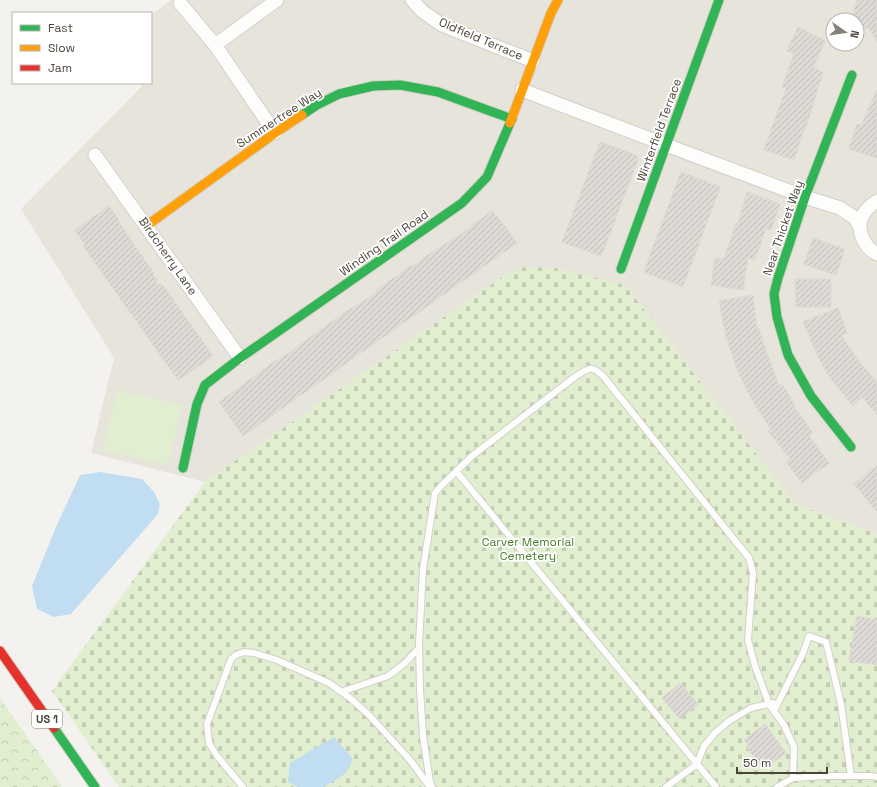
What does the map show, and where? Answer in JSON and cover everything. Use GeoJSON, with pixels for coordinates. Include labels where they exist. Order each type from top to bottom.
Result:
{"type":"FeatureCollection","features":[{"type":"Feature","properties":{"kind":"street"},"geometry":{"type":"LineString","coordinates":[[215,45],[277,0]]}},
{"type":"Feature","properties":{"kind":"street","name":"Oldfield Terrace"},"geometry":{"type":"LineString","coordinates":[[412,0],[422,11],[442,25],[533,60]]}},
{"type":"Feature","properties":{"kind":"street","name":"Winding Trail Road"},"geometry":{"type":"LineString","coordinates":[[182,468],[197,404],[205,385],[240,358],[462,203],[486,177],[512,119],[551,13],[558,0]]}},
{"type":"Feature","properties":{"kind":"street","name":"Winterfield Terrace"},"geometry":{"type":"LineString","coordinates":[[621,269],[719,0]]}},
{"type":"Feature","properties":{"kind":"street"},"geometry":{"type":"LineString","coordinates":[[180,3],[215,45],[275,133]]}},
{"type":"Feature","properties":{"kind":"street","name":"Near Thicket Way"},"geometry":{"type":"LineString","coordinates":[[851,447],[811,396],[788,355],[776,317],[774,294],[805,197],[852,75]]}},
{"type":"Feature","properties":{"kind":"street","name":"Summertree Way"},"geometry":{"type":"LineString","coordinates":[[146,226],[275,133],[317,106],[339,94],[373,86],[400,85],[438,92],[512,119]]}},
{"type":"Feature","properties":{"kind":"street"},"geometry":{"type":"LineString","coordinates":[[522,90],[805,197],[840,208],[853,210],[873,204]]}},
{"type":"Feature","properties":{"kind":"street","name":"Birdcherry Lane"},"geometry":{"type":"LineString","coordinates":[[95,155],[240,358]]}},
{"type":"Feature","properties":{"kind":"street"},"geometry":{"type":"LineString","coordinates":[[873,204],[861,218],[860,227],[861,236],[866,246],[875,254]]}},
{"type":"Feature","properties":{"kind":"street"},"geometry":{"type":"LineString","coordinates":[[840,208],[855,218],[860,227]]}},
{"type":"Feature","properties":{"kind":"street","name":"US 1"},"geometry":{"type":"LineString","coordinates":[[0,650],[95,787]]}},
{"type":"Feature","properties":{"kind":"lane"},"geometry":{"type":"LineString","coordinates":[[431,787],[423,736],[419,648],[423,569],[435,493],[472,456],[576,376],[589,369],[596,369],[603,376],[749,558],[753,573],[748,640],[755,666],[769,704],[784,725],[794,747],[793,778]]}},
{"type":"Feature","properties":{"kind":"lane"},"geometry":{"type":"LineString","coordinates":[[456,471],[716,787]]}},
{"type":"Feature","properties":{"kind":"lane"},"geometry":{"type":"LineString","coordinates":[[774,711],[803,653],[809,636],[826,642],[841,704],[850,776]]}},
{"type":"Feature","properties":{"kind":"lane"},"geometry":{"type":"LineString","coordinates":[[341,692],[388,676],[404,664],[419,648]]}},
{"type":"Feature","properties":{"kind":"lane"},"geometry":{"type":"LineString","coordinates":[[243,787],[217,756],[209,743],[208,724],[231,659],[244,652],[254,653],[277,660],[329,683],[350,698],[370,716],[410,760],[431,787]]}},
{"type":"Feature","properties":{"kind":"lane"},"geometry":{"type":"LineString","coordinates":[[666,787],[697,764],[704,746],[715,733],[729,721],[751,708],[780,700]]}},
{"type":"Feature","properties":{"kind":"lane"},"geometry":{"type":"LineString","coordinates":[[777,787],[793,778],[824,776],[877,777]]}},
{"type":"Feature","properties":{"kind":"shaded area"},"geometry":{"type":"Polygon","coordinates":[[[171,0],[877,0],[877,534],[795,504],[625,285],[508,273],[205,482],[91,453],[114,358],[21,209],[142,86],[141,84],[152,84],[152,14],[171,0]]]}},
{"type":"Feature","properties":{"kind":"shaded area"},"geometry":{"type":"Polygon","coordinates":[[[205,193],[211,202],[181,223],[175,214],[205,193]]]}},
{"type":"Feature","properties":{"kind":"shaded area"},"geometry":{"type":"Polygon","coordinates":[[[285,307],[290,315],[262,336],[256,328],[285,307]]]}},
{"type":"Feature","properties":{"kind":"shaded area"},"geometry":{"type":"Polygon","coordinates":[[[191,404],[214,410],[201,465],[178,460],[191,404]]]}},
{"type":"Feature","properties":{"kind":"green space","name":"Carver Memorial Cemetery"},"geometry":{"type":"Polygon","coordinates":[[[526,267],[556,268],[625,285],[795,504],[877,534],[877,787],[119,787],[52,691],[205,482],[508,273],[526,267]]]}},
{"type":"Feature","properties":{"kind":"green space"},"geometry":{"type":"Polygon","coordinates":[[[117,390],[182,405],[168,465],[103,450],[117,390]]]}},
{"type":"Feature","properties":{"kind":"green space"},"geometry":{"type":"Polygon","coordinates":[[[0,698],[59,782],[62,787],[0,787],[0,698]]]}},
{"type":"Feature","properties":{"kind":"water"},"geometry":{"type":"Polygon","coordinates":[[[100,472],[142,479],[154,492],[160,504],[158,514],[71,614],[54,617],[37,609],[32,586],[56,527],[80,475],[100,472]]]}},
{"type":"Feature","properties":{"kind":"water"},"geometry":{"type":"Polygon","coordinates":[[[334,737],[353,759],[346,773],[323,787],[298,787],[288,782],[290,763],[334,737]]]}},
{"type":"Feature","properties":{"kind":"building"},"geometry":{"type":"Polygon","coordinates":[[[857,0],[877,0],[877,42],[869,29],[865,27],[865,12],[853,12],[857,0]]]}},
{"type":"Feature","properties":{"kind":"building"},"geometry":{"type":"Polygon","coordinates":[[[798,27],[825,41],[813,68],[823,72],[794,160],[764,150],[786,88],[782,87],[794,54],[787,51],[798,27]]]}},
{"type":"Feature","properties":{"kind":"building"},"geometry":{"type":"Polygon","coordinates":[[[877,90],[877,158],[849,149],[857,124],[861,125],[877,90]]]}},
{"type":"Feature","properties":{"kind":"building"},"geometry":{"type":"Polygon","coordinates":[[[600,142],[636,155],[638,159],[601,256],[562,242],[600,142]]]}},
{"type":"Feature","properties":{"kind":"building"},"geometry":{"type":"Polygon","coordinates":[[[681,172],[720,187],[683,287],[644,272],[681,172]]]}},
{"type":"Feature","properties":{"kind":"building"},"geometry":{"type":"Polygon","coordinates":[[[747,192],[780,204],[771,230],[766,228],[755,260],[748,258],[743,290],[711,285],[715,258],[724,259],[736,223],[738,224],[747,192]]]}},
{"type":"Feature","properties":{"kind":"building"},"geometry":{"type":"Polygon","coordinates":[[[109,206],[154,273],[152,275],[157,279],[156,284],[162,285],[165,288],[213,356],[178,380],[83,246],[85,245],[75,230],[109,206]]]}},
{"type":"Feature","properties":{"kind":"building"},"geometry":{"type":"Polygon","coordinates":[[[492,211],[517,243],[243,436],[219,402],[348,310],[369,298],[377,292],[376,290],[410,265],[411,267],[466,231],[492,211]]]}},
{"type":"Feature","properties":{"kind":"building"},"geometry":{"type":"Polygon","coordinates":[[[813,238],[845,249],[836,275],[804,264],[813,238]]]}},
{"type":"Feature","properties":{"kind":"building"},"geometry":{"type":"Polygon","coordinates":[[[795,279],[831,279],[831,307],[796,307],[795,279]]]}},
{"type":"Feature","properties":{"kind":"building"},"geometry":{"type":"Polygon","coordinates":[[[753,295],[757,329],[759,328],[779,386],[782,384],[795,405],[794,406],[813,433],[809,436],[829,463],[802,483],[786,462],[790,459],[768,431],[771,429],[754,404],[738,372],[726,337],[719,301],[753,295]]]}},
{"type":"Feature","properties":{"kind":"building"},"geometry":{"type":"Polygon","coordinates":[[[838,308],[847,333],[841,335],[860,363],[877,382],[877,415],[862,397],[853,406],[828,375],[803,322],[838,308]]]}},
{"type":"Feature","properties":{"kind":"building"},"geometry":{"type":"Polygon","coordinates":[[[877,465],[877,512],[854,484],[877,465]]]}},
{"type":"Feature","properties":{"kind":"building"},"geometry":{"type":"Polygon","coordinates":[[[857,616],[877,620],[877,665],[849,661],[857,616]]]}},
{"type":"Feature","properties":{"kind":"building"},"geometry":{"type":"Polygon","coordinates":[[[680,683],[698,704],[680,719],[662,698],[680,683]]]}},
{"type":"Feature","properties":{"kind":"building"},"geometry":{"type":"Polygon","coordinates":[[[765,724],[786,753],[764,769],[747,748],[749,746],[744,740],[765,724]]]}},
{"type":"Feature","properties":{"kind":"traffic: fast"},"geometry":{"type":"LineString","coordinates":[[621,269],[719,0]]}},
{"type":"Feature","properties":{"kind":"traffic: fast"},"geometry":{"type":"LineString","coordinates":[[851,447],[811,396],[788,355],[777,317],[774,294],[805,197],[852,75]]}},
{"type":"Feature","properties":{"kind":"traffic: fast"},"geometry":{"type":"LineString","coordinates":[[302,115],[317,105],[339,94],[373,86],[400,85],[438,92],[512,119]]}},
{"type":"Feature","properties":{"kind":"traffic: fast"},"geometry":{"type":"LineString","coordinates":[[183,468],[197,404],[205,385],[240,358],[462,203],[487,177],[510,123]]}},
{"type":"Feature","properties":{"kind":"traffic: fast"},"geometry":{"type":"LineString","coordinates":[[54,728],[95,787]]}},
{"type":"Feature","properties":{"kind":"traffic: slow"},"geometry":{"type":"LineString","coordinates":[[510,123],[551,13],[558,0]]}},
{"type":"Feature","properties":{"kind":"traffic: slow"},"geometry":{"type":"LineString","coordinates":[[146,226],[302,115]]}},
{"type":"Feature","properties":{"kind":"traffic: jam"},"geometry":{"type":"LineString","coordinates":[[0,651],[54,728]]}}]}
